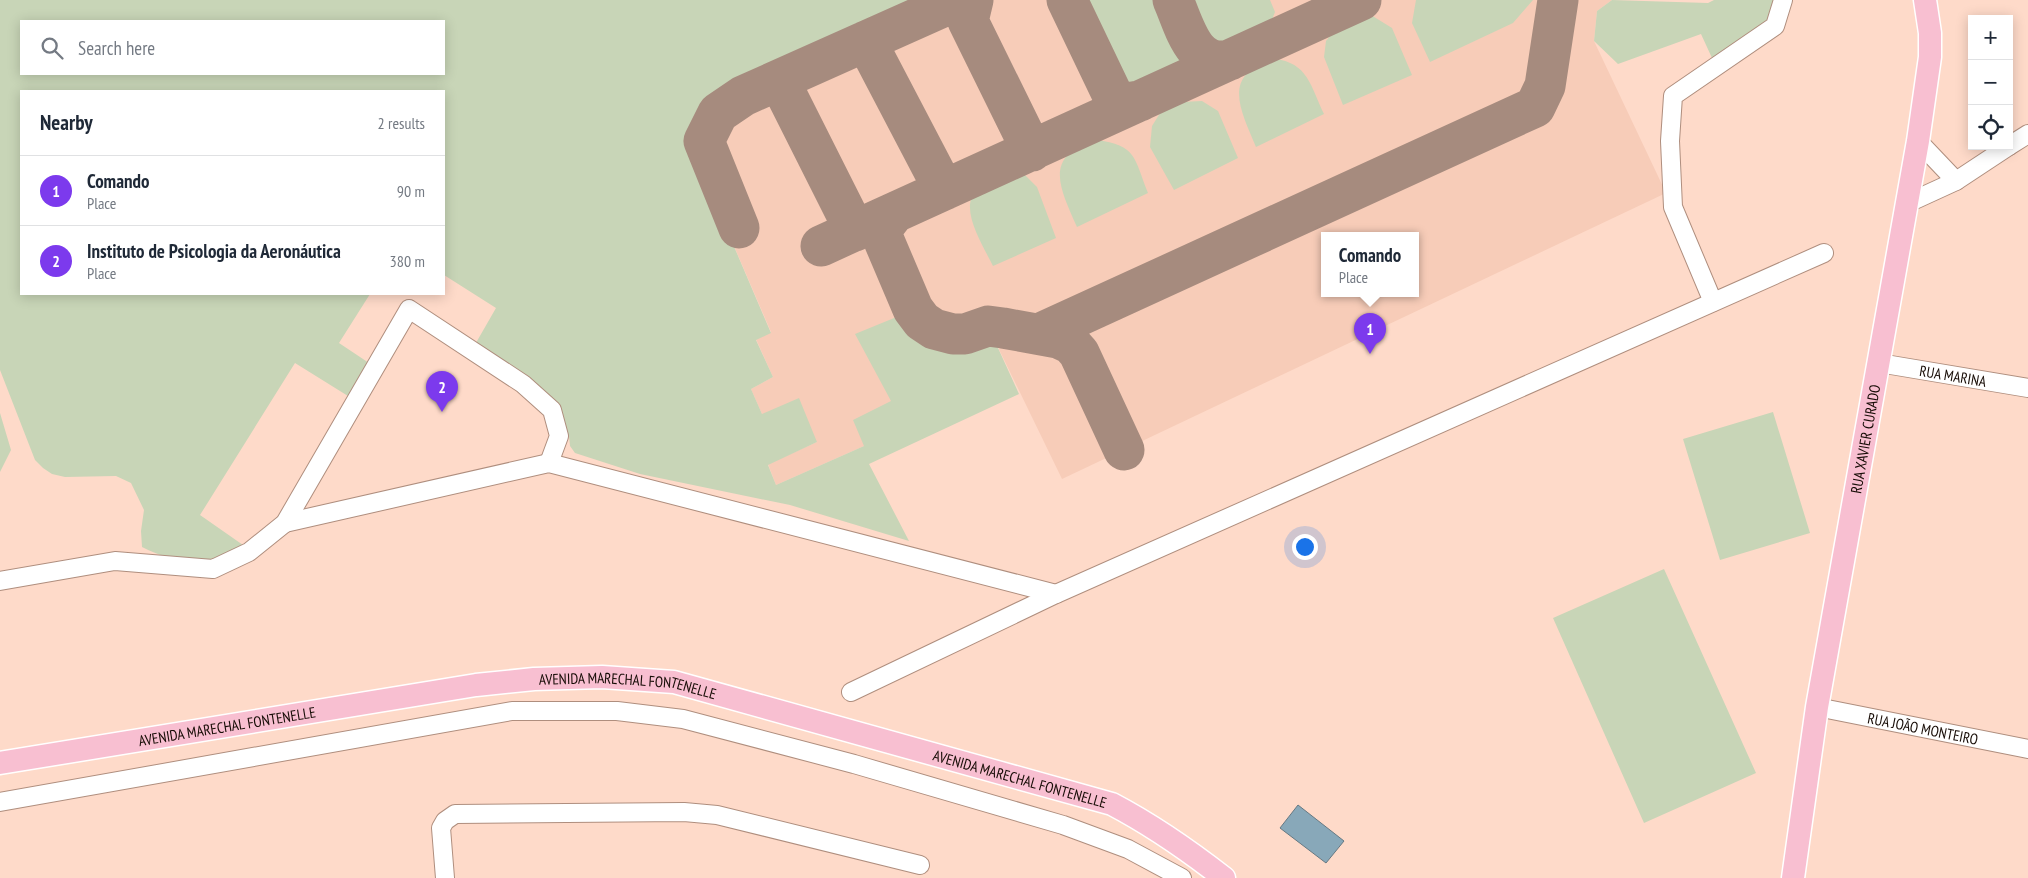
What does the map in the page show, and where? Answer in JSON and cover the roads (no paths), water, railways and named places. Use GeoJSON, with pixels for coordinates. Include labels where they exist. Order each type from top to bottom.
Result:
{"type":"FeatureCollection","features":[{"type":"Feature","properties":{"kind":"main road","name":"RUA XAVIER CURADO"},"geometry":{"type":"LineString","coordinates":[[1793,878],[1817,707],[1918,141],[1930,57],[1930,33],[1925,0]]}},
{"type":"Feature","properties":{"kind":"main road","name":"AVENIDA MARECHAL FONTENELLE"},"geometry":{"type":"LineString","coordinates":[[0,763],[476,684],[534,679],[642,678],[674,682],[712,691],[884,742],[1112,804],[1188,849],[1224,878]]}},
{"type":"Feature","properties":{"kind":"street"},"geometry":{"type":"LineString","coordinates":[[1713,302],[1674,207],[1670,141],[1673,96],[1775,26],[1783,0]]}},
{"type":"Feature","properties":{"kind":"street"},"geometry":{"type":"LineString","coordinates":[[2013,143],[2028,134]]}},
{"type":"Feature","properties":{"kind":"street"},"geometry":{"type":"LineString","coordinates":[[1918,141],[1956,181]]}},
{"type":"Feature","properties":{"kind":"street"},"geometry":{"type":"LineString","coordinates":[[1908,203],[1956,181],[2003,150]]}},
{"type":"Feature","properties":{"kind":"street"},"geometry":{"type":"LineString","coordinates":[[851,692],[1056,594],[1824,253]]}},
{"type":"Feature","properties":{"kind":"street"},"geometry":{"type":"LineString","coordinates":[[0,581],[115,562],[213,569],[248,552],[284,523],[409,309],[523,384],[552,410],[559,436],[549,463]]}},
{"type":"Feature","properties":{"kind":"street","name":"RUA MARINA"},"geometry":{"type":"LineString","coordinates":[[1879,363],[2028,388]]}},
{"type":"Feature","properties":{"kind":"street"},"geometry":{"type":"LineString","coordinates":[[284,523],[549,463],[1056,594]]}},
{"type":"Feature","properties":{"kind":"street","name":"RUA JOÃO MONTEIRO"},"geometry":{"type":"LineString","coordinates":[[1817,707],[2028,749]]}},
{"type":"Feature","properties":{"kind":"street"},"geometry":{"type":"LineString","coordinates":[[0,802],[512,711],[617,711],[657,714],[713,726],[1063,825],[1128,849],[1180,877]]}},
{"type":"Feature","properties":{"kind":"street"},"geometry":{"type":"LineString","coordinates":[[445,878],[441,828],[455,814],[684,812],[717,815],[920,865]]}},
{"type":"Feature","properties":{"kind":"water"},"geometry":{"type":"Polygon","coordinates":[[[1298,805],[1344,841],[1326,863],[1280,828],[1298,805]]]}},
{"type":"Feature","properties":{"kind":"place","name":"Comando"},"geometry":{"type":"Point","coordinates":[1370,354]}},
{"type":"Feature","properties":{"kind":"place","name":"Instituto de Psicologia da Aeronáutica"},"geometry":{"type":"Point","coordinates":[442,412]}}]}
